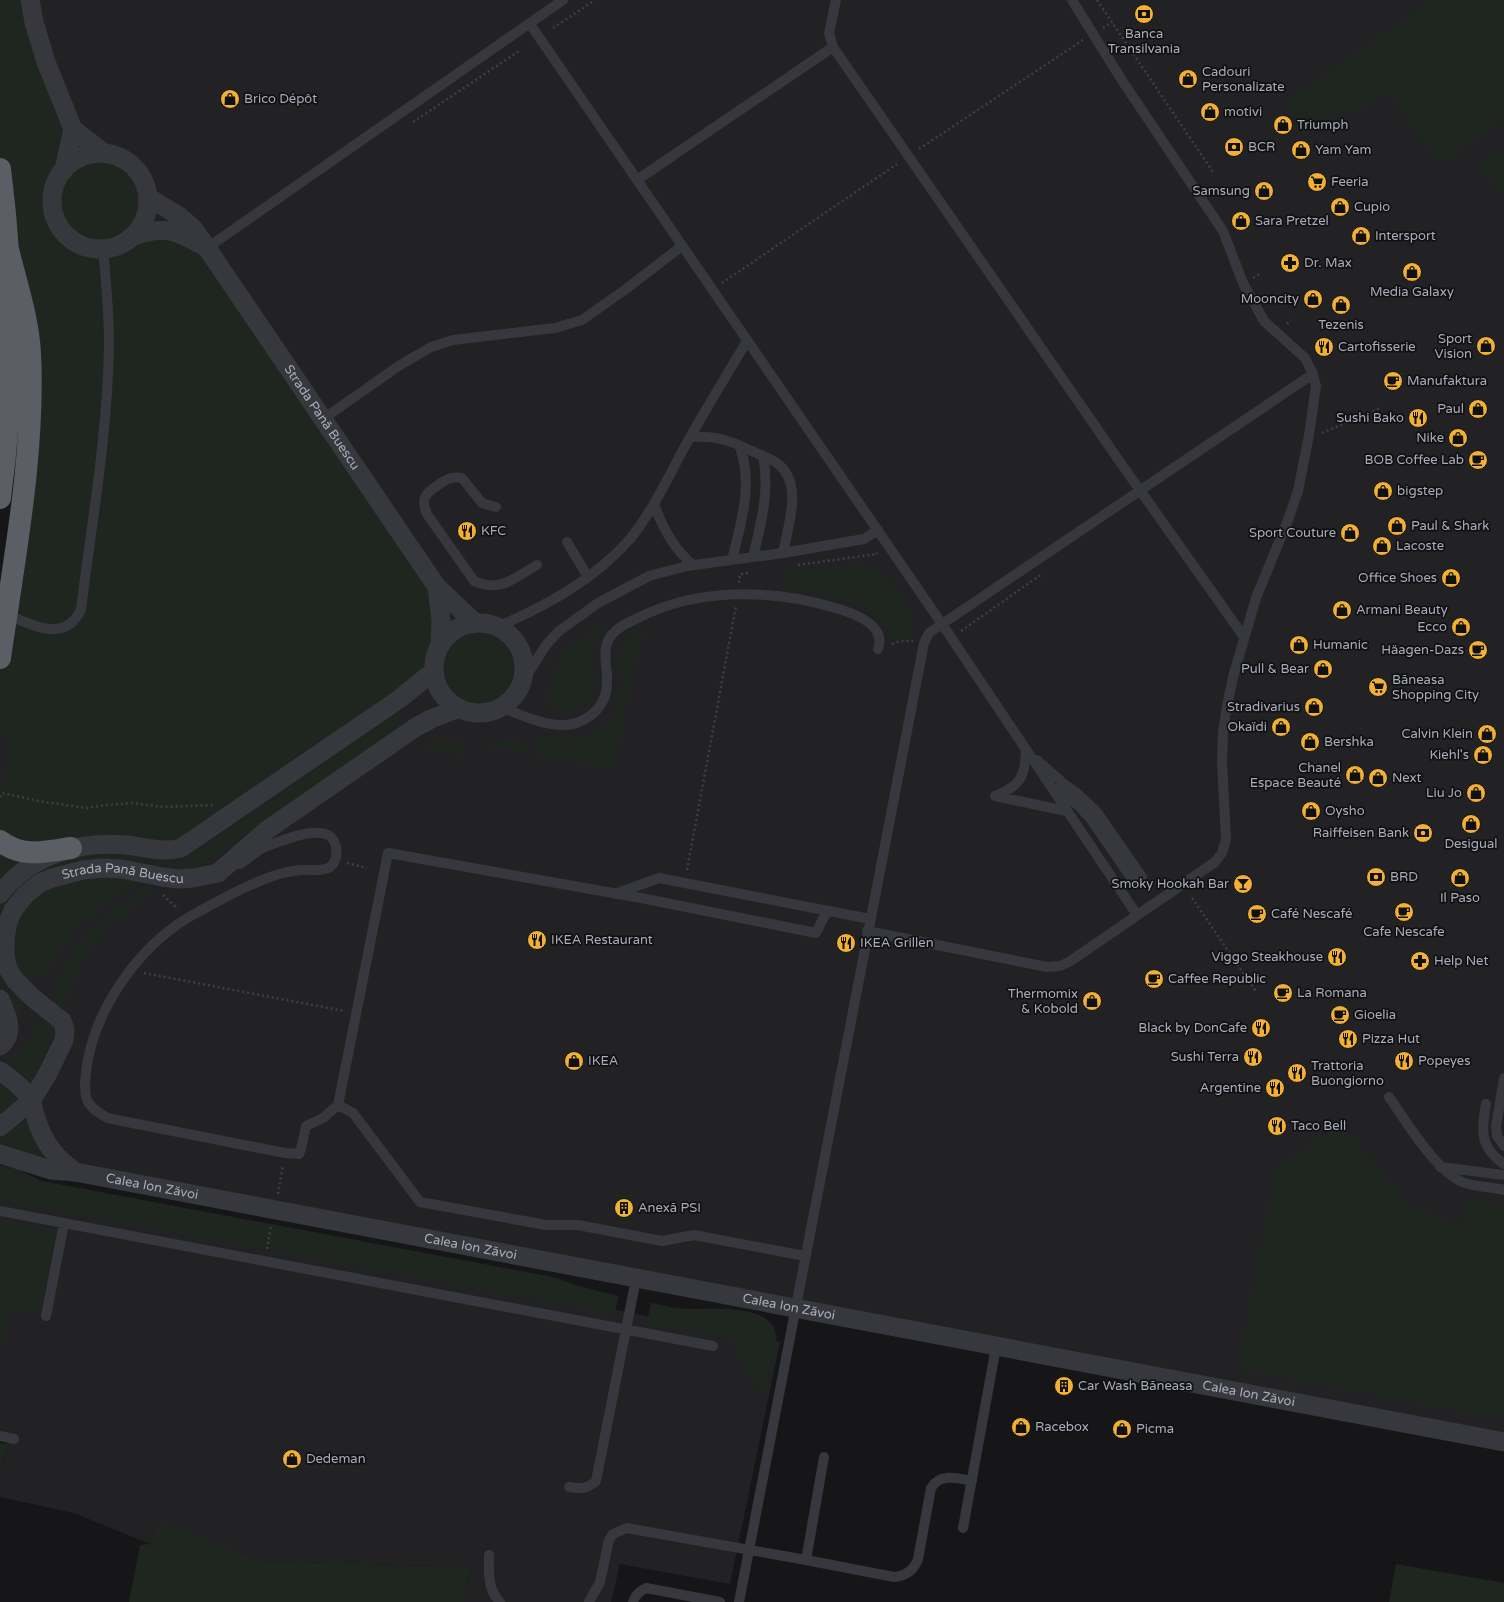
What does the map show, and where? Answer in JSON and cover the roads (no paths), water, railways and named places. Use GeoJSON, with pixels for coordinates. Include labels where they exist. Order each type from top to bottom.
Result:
{"type":"FeatureCollection","features":[{"type":"Feature","properties":{"kind":"highway"},"geometry":{"type":"LineString","coordinates":[[0,169],[8,249],[10,339],[8,424],[0,498]]}},
{"type":"Feature","properties":{"kind":"highway"},"geometry":{"type":"LineString","coordinates":[[0,658],[25,480],[30,392],[30,352],[25,317],[8,249]]}},
{"type":"Feature","properties":{"kind":"highway"},"geometry":{"type":"LineString","coordinates":[[0,841],[9,847],[29,853],[45,853],[70,848]]}},
{"type":"Feature","properties":{"kind":"street"},"geometry":{"type":"LineString","coordinates":[[30,0],[34,22],[46,62],[73,129],[104,153]]}},
{"type":"Feature","properties":{"kind":"street"},"geometry":{"type":"LineString","coordinates":[[64,170],[73,129]]}},
{"type":"Feature","properties":{"kind":"street"},"geometry":{"type":"LineString","coordinates":[[104,153],[117,156],[129,162],[134,167],[145,183],[148,197],[147,211],[142,224],[134,236],[119,245],[103,249],[87,247],[78,244],[69,238],[59,226],[54,216],[52,195],[58,178],[75,160],[89,154],[104,153]]}},
{"type":"Feature","properties":{"kind":"street","name":"Strada Pană Buescu"},"geometry":{"type":"LineString","coordinates":[[148,197],[187,222],[207,248],[436,587],[474,623]]}},
{"type":"Feature","properties":{"kind":"street","name":"Strada Pană Buescu"},"geometry":{"type":"LineString","coordinates":[[134,236],[152,230],[172,231],[207,248]]}},
{"type":"Feature","properties":{"kind":"street","name":"Strada Pană Buescu"},"geometry":{"type":"LineString","coordinates":[[436,587],[441,621],[440,646]]}},
{"type":"Feature","properties":{"kind":"street"},"geometry":{"type":"LineString","coordinates":[[474,623],[497,627],[515,641],[520,651],[524,663],[524,671],[520,686],[513,697],[501,707],[481,713],[470,712],[459,708],[449,702],[442,694],[438,686],[434,671],[435,660],[440,646],[450,634],[460,627],[474,623]]}},
{"type":"Feature","properties":{"kind":"street","name":"Strada Pană Buescu"},"geometry":{"type":"LineString","coordinates":[[0,894],[21,872],[40,861],[70,848],[91,845],[111,845],[168,850],[181,848],[398,700],[434,671]]}},
{"type":"Feature","properties":{"kind":"street","name":"Strada Pană Buescu"},"geometry":{"type":"LineString","coordinates":[[0,1127],[31,1101],[47,1076],[64,1040],[65,1029],[62,1021],[33,998],[15,980],[8,969],[5,955],[5,938],[8,922],[18,901],[40,883],[66,873],[83,870],[102,868],[122,869],[178,879],[193,878],[218,873],[267,830],[416,727],[431,719],[459,708]]}},
{"type":"Feature","properties":{"kind":"street"},"geometry":{"type":"LineString","coordinates":[[0,999],[8,1017],[9,1034],[0,1046]]}},
{"type":"Feature","properties":{"kind":"street","name":"Calea Ion Zăvoi"},"geometry":{"type":"LineString","coordinates":[[0,1071],[12,1080],[31,1101],[36,1119],[49,1147],[56,1156],[75,1172]]}},
{"type":"Feature","properties":{"kind":"street","name":"Calea Ion Zăvoi"},"geometry":{"type":"LineString","coordinates":[[0,1154],[51,1170],[75,1172],[1504,1442]]}},
{"type":"Feature","properties":{"kind":"lane"},"geometry":{"type":"LineString","coordinates":[[207,248],[563,0]]}},
{"type":"Feature","properties":{"kind":"lane"},"geometry":{"type":"LineString","coordinates":[[836,0],[829,33],[833,47],[1140,490],[1244,637]]}},
{"type":"Feature","properties":{"kind":"lane"},"geometry":{"type":"LineString","coordinates":[[867,931],[1021,963],[1053,967],[1060,966],[1069,962],[1215,862],[1222,853],[1226,839],[1222,762],[1223,732],[1233,677],[1256,598],[1288,520],[1298,491],[1316,386],[1313,374],[1305,358],[1264,321],[1243,283],[1223,231],[1168,146],[1123,82],[1072,0]]}},
{"type":"Feature","properties":{"kind":"lane"},"geometry":{"type":"LineString","coordinates":[[530,24],[878,530],[1137,915]]}},
{"type":"Feature","properties":{"kind":"lane"},"geometry":{"type":"LineString","coordinates":[[637,180],[833,47]]}},
{"type":"Feature","properties":{"kind":"lane"},"geometry":{"type":"LineString","coordinates":[[323,419],[400,365],[431,347],[453,340],[555,328],[582,320],[626,289],[682,246]]}},
{"type":"Feature","properties":{"kind":"lane"},"geometry":{"type":"LineString","coordinates":[[6,614],[34,626],[49,630],[63,628],[77,619],[81,609],[102,444],[107,388],[109,342],[103,249]]}},
{"type":"Feature","properties":{"kind":"lane"},"geometry":{"type":"LineString","coordinates":[[497,627],[552,602],[588,577],[631,538],[654,503],[690,437],[747,341]]}},
{"type":"Feature","properties":{"kind":"lane"},"geometry":{"type":"LineString","coordinates":[[739,1602],[867,931],[924,643],[929,633],[942,624],[1313,374]]}},
{"type":"Feature","properties":{"kind":"lane"},"geometry":{"type":"LineString","coordinates":[[690,437],[709,436],[727,440],[777,462],[782,468],[789,478],[792,502],[783,553]]}},
{"type":"Feature","properties":{"kind":"lane"},"geometry":{"type":"LineString","coordinates":[[732,560],[738,534],[746,482],[746,466],[739,445]]}},
{"type":"Feature","properties":{"kind":"lane"},"geometry":{"type":"LineString","coordinates":[[752,557],[759,532],[766,485],[766,472],[763,456]]}},
{"type":"Feature","properties":{"kind":"lane"},"geometry":{"type":"LineString","coordinates":[[496,507],[482,503],[462,478],[455,477],[448,478],[428,492],[424,499],[424,506],[427,514],[474,581],[481,584],[501,586],[537,565]]}},
{"type":"Feature","properties":{"kind":"lane"},"geometry":{"type":"LineString","coordinates":[[654,503],[666,533],[674,547],[693,565]]}},
{"type":"Feature","properties":{"kind":"lane"},"geometry":{"type":"LineString","coordinates":[[520,686],[553,636],[569,622],[598,603],[649,576],[664,571],[693,565],[783,553],[864,539],[878,530]]}},
{"type":"Feature","properties":{"kind":"lane"},"geometry":{"type":"LineString","coordinates":[[567,542],[588,577]]}},
{"type":"Feature","properties":{"kind":"lane"},"geometry":{"type":"LineString","coordinates":[[501,707],[527,718],[553,724],[577,723],[586,719],[595,712],[602,703],[606,694],[607,681],[605,656],[606,647],[610,638],[617,630],[632,620],[667,605],[689,600],[738,594],[818,602],[857,615],[872,626],[879,637],[878,649]]}},
{"type":"Feature","properties":{"kind":"lane"},"geometry":{"type":"LineString","coordinates":[[1026,750],[1026,766],[1022,777],[1011,789],[995,796],[1066,811]]}},
{"type":"Feature","properties":{"kind":"lane"},"geometry":{"type":"LineString","coordinates":[[1026,750],[1097,812],[1138,879],[1079,806],[1050,785]]}},
{"type":"Feature","properties":{"kind":"lane"},"geometry":{"type":"LineString","coordinates":[[218,873],[234,869],[264,848],[307,834],[318,832],[326,833],[336,844],[336,855],[330,867],[278,875],[228,895],[175,926],[147,952],[112,995],[100,1021],[89,1052],[85,1089],[87,1101],[94,1110],[107,1118],[293,1154],[299,1154],[302,1149],[306,1126],[323,1118],[338,1105],[388,853],[816,933],[827,911]]}},
{"type":"Feature","properties":{"kind":"lane"},"geometry":{"type":"LineString","coordinates":[[613,894],[659,878],[870,919]]}},
{"type":"Feature","properties":{"kind":"lane"},"geometry":{"type":"LineString","coordinates":[[1504,1078],[1496,1126],[1497,1136],[1504,1146]]}},
{"type":"Feature","properties":{"kind":"lane"},"geometry":{"type":"LineString","coordinates":[[1389,1097],[1440,1167],[1453,1178],[1467,1184],[1504,1190]]}},
{"type":"Feature","properties":{"kind":"lane"},"geometry":{"type":"LineString","coordinates":[[1486,1104],[1483,1118],[1485,1143],[1489,1151],[1504,1164]]}},
{"type":"Feature","properties":{"kind":"lane"},"geometry":{"type":"LineString","coordinates":[[338,1105],[353,1113],[420,1202],[546,1225],[578,1225],[662,1241],[694,1235],[805,1256]]}},
{"type":"Feature","properties":{"kind":"lane"},"geometry":{"type":"LineString","coordinates":[[1440,1167],[1504,1174]]}},
{"type":"Feature","properties":{"kind":"lane"},"geometry":{"type":"LineString","coordinates":[[0,1211],[713,1346]]}},
{"type":"Feature","properties":{"kind":"lane"},"geometry":{"type":"LineString","coordinates":[[46,1316],[64,1223]]}},
{"type":"Feature","properties":{"kind":"lane"},"geometry":{"type":"LineString","coordinates":[[569,1487],[582,1489],[590,1486],[596,1480],[636,1279]]}},
{"type":"Feature","properties":{"kind":"lane"},"geometry":{"type":"LineString","coordinates":[[963,1528],[996,1347]]}},
{"type":"Feature","properties":{"kind":"lane"},"geometry":{"type":"LineString","coordinates":[[0,1436],[14,1439]]}},
{"type":"Feature","properties":{"kind":"lane"},"geometry":{"type":"LineString","coordinates":[[806,1560],[824,1458]]}},
{"type":"Feature","properties":{"kind":"lane"},"geometry":{"type":"LineString","coordinates":[[589,1602],[600,1582],[609,1540],[613,1534],[627,1528],[894,1577],[901,1576],[906,1574],[916,1565],[931,1488],[934,1483],[943,1478],[950,1477],[972,1481]]}},
{"type":"Feature","properties":{"kind":"lane"},"geometry":{"type":"LineString","coordinates":[[489,1555],[489,1583],[492,1592],[500,1602]]}},
{"type":"Feature","properties":{"kind":"lane"},"geometry":{"type":"LineString","coordinates":[[633,1602],[634,1597],[646,1588],[720,1602]]}},
{"type":"Feature","properties":{"kind":"place","name":"Banca Transilvania"},"geometry":{"type":"Point","coordinates":[1144,14]}},
{"type":"Feature","properties":{"kind":"place","name":"Cadouri Personalizate"},"geometry":{"type":"Point","coordinates":[1188,79]}},
{"type":"Feature","properties":{"kind":"place","name":"Brico Dépôt"},"geometry":{"type":"Point","coordinates":[230,99]}},
{"type":"Feature","properties":{"kind":"place","name":"motivi"},"geometry":{"type":"Point","coordinates":[1210,112]}},
{"type":"Feature","properties":{"kind":"place","name":"Triumph"},"geometry":{"type":"Point","coordinates":[1283,125]}},
{"type":"Feature","properties":{"kind":"place","name":"BCR"},"geometry":{"type":"Point","coordinates":[1234,147]}},
{"type":"Feature","properties":{"kind":"place","name":"Yam Yam"},"geometry":{"type":"Point","coordinates":[1301,150]}},
{"type":"Feature","properties":{"kind":"place","name":"Feeria"},"geometry":{"type":"Point","coordinates":[1317,182]}},
{"type":"Feature","properties":{"kind":"place","name":"Samsung"},"geometry":{"type":"Point","coordinates":[1264,191]}},
{"type":"Feature","properties":{"kind":"place","name":"Cupio"},"geometry":{"type":"Point","coordinates":[1340,207]}},
{"type":"Feature","properties":{"kind":"place","name":"Sara Pretzel"},"geometry":{"type":"Point","coordinates":[1241,221]}},
{"type":"Feature","properties":{"kind":"place","name":"Intersport"},"geometry":{"type":"Point","coordinates":[1361,236]}},
{"type":"Feature","properties":{"kind":"place","name":"Dr. Max"},"geometry":{"type":"Point","coordinates":[1290,263]}},
{"type":"Feature","properties":{"kind":"place","name":"Media Galaxy"},"geometry":{"type":"Point","coordinates":[1412,272]}},
{"type":"Feature","properties":{"kind":"place","name":"Mooncity"},"geometry":{"type":"Point","coordinates":[1313,299]}},
{"type":"Feature","properties":{"kind":"place","name":"Tezenis"},"geometry":{"type":"Point","coordinates":[1341,305]}},
{"type":"Feature","properties":{"kind":"place","name":"Sport Vision"},"geometry":{"type":"Point","coordinates":[1486,346]}},
{"type":"Feature","properties":{"kind":"place","name":"Cartofisserie"},"geometry":{"type":"Point","coordinates":[1324,347]}},
{"type":"Feature","properties":{"kind":"place","name":"Manufaktura"},"geometry":{"type":"Point","coordinates":[1393,381]}},
{"type":"Feature","properties":{"kind":"place","name":"Paul"},"geometry":{"type":"Point","coordinates":[1478,409]}},
{"type":"Feature","properties":{"kind":"place","name":"Sushi Bako"},"geometry":{"type":"Point","coordinates":[1418,418]}},
{"type":"Feature","properties":{"kind":"place","name":"Nike"},"geometry":{"type":"Point","coordinates":[1458,438]}},
{"type":"Feature","properties":{"kind":"place","name":"BOB Coffee Lab"},"geometry":{"type":"Point","coordinates":[1478,460]}},
{"type":"Feature","properties":{"kind":"place","name":"bigstep"},"geometry":{"type":"Point","coordinates":[1383,491]}},
{"type":"Feature","properties":{"kind":"place","name":"Paul & Shark"},"geometry":{"type":"Point","coordinates":[1397,526]}},
{"type":"Feature","properties":{"kind":"place","name":"KFC"},"geometry":{"type":"Point","coordinates":[467,531]}},
{"type":"Feature","properties":{"kind":"place","name":"Sport Couture"},"geometry":{"type":"Point","coordinates":[1350,533]}},
{"type":"Feature","properties":{"kind":"place","name":"Lacoste"},"geometry":{"type":"Point","coordinates":[1382,546]}},
{"type":"Feature","properties":{"kind":"place","name":"Office Shoes"},"geometry":{"type":"Point","coordinates":[1451,578]}},
{"type":"Feature","properties":{"kind":"place","name":"Armani Beauty"},"geometry":{"type":"Point","coordinates":[1342,610]}},
{"type":"Feature","properties":{"kind":"place","name":"Ecco"},"geometry":{"type":"Point","coordinates":[1461,627]}},
{"type":"Feature","properties":{"kind":"place","name":"Humanic"},"geometry":{"type":"Point","coordinates":[1299,645]}},
{"type":"Feature","properties":{"kind":"place","name":"Häagen-Dazs"},"geometry":{"type":"Point","coordinates":[1478,650]}},
{"type":"Feature","properties":{"kind":"place","name":"Pull & Bear"},"geometry":{"type":"Point","coordinates":[1323,669]}},
{"type":"Feature","properties":{"kind":"place","name":"Băneasa Shopping City"},"geometry":{"type":"Point","coordinates":[1378,687]}},
{"type":"Feature","properties":{"kind":"place","name":"Stradivarius"},"geometry":{"type":"Point","coordinates":[1314,707]}},
{"type":"Feature","properties":{"kind":"place","name":"Okaïdi"},"geometry":{"type":"Point","coordinates":[1281,727]}},
{"type":"Feature","properties":{"kind":"place","name":"Calvin Klein"},"geometry":{"type":"Point","coordinates":[1487,734]}},
{"type":"Feature","properties":{"kind":"place","name":"Bershka"},"geometry":{"type":"Point","coordinates":[1310,742]}},
{"type":"Feature","properties":{"kind":"place","name":"Kiehl's"},"geometry":{"type":"Point","coordinates":[1483,755]}},
{"type":"Feature","properties":{"kind":"place","name":"Chanel Espace Beauté"},"geometry":{"type":"Point","coordinates":[1355,775]}},
{"type":"Feature","properties":{"kind":"place","name":"Next"},"geometry":{"type":"Point","coordinates":[1378,778]}},
{"type":"Feature","properties":{"kind":"place","name":"Liu Jo"},"geometry":{"type":"Point","coordinates":[1476,793]}},
{"type":"Feature","properties":{"kind":"place","name":"Oysho"},"geometry":{"type":"Point","coordinates":[1311,811]}},
{"type":"Feature","properties":{"kind":"place","name":"Desigual"},"geometry":{"type":"Point","coordinates":[1471,824]}},
{"type":"Feature","properties":{"kind":"place","name":"Raiffeisen Bank"},"geometry":{"type":"Point","coordinates":[1423,833]}},
{"type":"Feature","properties":{"kind":"place","name":"BRD"},"geometry":{"type":"Point","coordinates":[1376,877]}},
{"type":"Feature","properties":{"kind":"place","name":"Il Paso"},"geometry":{"type":"Point","coordinates":[1460,878]}},
{"type":"Feature","properties":{"kind":"place","name":"Smoky Hookah Bar"},"geometry":{"type":"Point","coordinates":[1243,884]}},
{"type":"Feature","properties":{"kind":"place","name":"Cafe Nescafe"},"geometry":{"type":"Point","coordinates":[1404,912]}},
{"type":"Feature","properties":{"kind":"place","name":"Café Nescafé"},"geometry":{"type":"Point","coordinates":[1257,914]}},
{"type":"Feature","properties":{"kind":"place","name":"IKEA Restaurant"},"geometry":{"type":"Point","coordinates":[537,940]}},
{"type":"Feature","properties":{"kind":"place","name":"IKEA Grillen"},"geometry":{"type":"Point","coordinates":[846,943]}},
{"type":"Feature","properties":{"kind":"place","name":"Viggo Steakhouse"},"geometry":{"type":"Point","coordinates":[1337,957]}},
{"type":"Feature","properties":{"kind":"place","name":"Help Net"},"geometry":{"type":"Point","coordinates":[1420,961]}},
{"type":"Feature","properties":{"kind":"place","name":"Caffee Republic"},"geometry":{"type":"Point","coordinates":[1154,979]}},
{"type":"Feature","properties":{"kind":"place","name":"La Romana"},"geometry":{"type":"Point","coordinates":[1283,993]}},
{"type":"Feature","properties":{"kind":"place","name":"Thermomix & Kobold"},"geometry":{"type":"Point","coordinates":[1092,1001]}},
{"type":"Feature","properties":{"kind":"place","name":"Gioelia"},"geometry":{"type":"Point","coordinates":[1340,1015]}},
{"type":"Feature","properties":{"kind":"place","name":"Black by DonCafe"},"geometry":{"type":"Point","coordinates":[1261,1028]}},
{"type":"Feature","properties":{"kind":"place","name":"Pizza Hut"},"geometry":{"type":"Point","coordinates":[1348,1039]}},
{"type":"Feature","properties":{"kind":"place","name":"Sushi Terra"},"geometry":{"type":"Point","coordinates":[1253,1057]}},
{"type":"Feature","properties":{"kind":"place","name":"IKEA"},"geometry":{"type":"Point","coordinates":[574,1061]}},
{"type":"Feature","properties":{"kind":"place","name":"Popeyes"},"geometry":{"type":"Point","coordinates":[1404,1061]}},
{"type":"Feature","properties":{"kind":"place","name":"Trattoria Buongiorno"},"geometry":{"type":"Point","coordinates":[1297,1073]}},
{"type":"Feature","properties":{"kind":"place","name":"Argentine"},"geometry":{"type":"Point","coordinates":[1275,1088]}},
{"type":"Feature","properties":{"kind":"place","name":"Taco Bell"},"geometry":{"type":"Point","coordinates":[1277,1126]}},
{"type":"Feature","properties":{"kind":"place","name":"Anexă PSI"},"geometry":{"type":"Point","coordinates":[624,1208]}},
{"type":"Feature","properties":{"kind":"place","name":"Car Wash Băneasa"},"geometry":{"type":"Point","coordinates":[1064,1386]}},
{"type":"Feature","properties":{"kind":"place","name":"Racebox"},"geometry":{"type":"Point","coordinates":[1021,1427]}},
{"type":"Feature","properties":{"kind":"place","name":"Picma"},"geometry":{"type":"Point","coordinates":[1122,1429]}},
{"type":"Feature","properties":{"kind":"place","name":"Dedeman"},"geometry":{"type":"Point","coordinates":[292,1459]}}]}
